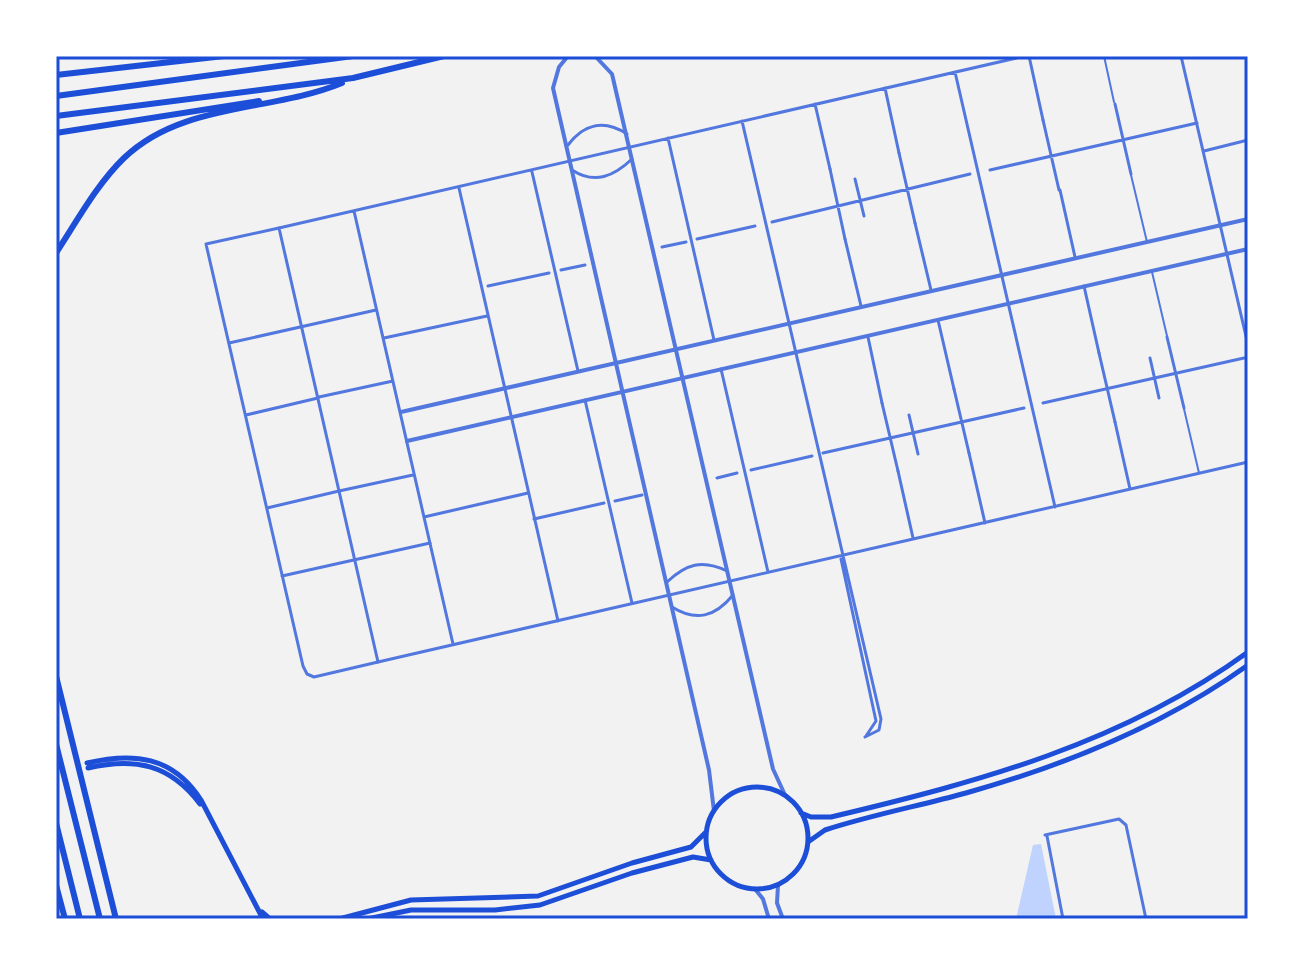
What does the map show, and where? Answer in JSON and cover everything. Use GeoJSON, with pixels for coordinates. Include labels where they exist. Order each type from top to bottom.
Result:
{"type":"FeatureCollection","features":[{"type":"Feature","properties":{"kind":"highway"},"geometry":{"type":"LineString","coordinates":[[56,75],[224,56]]}},
{"type":"Feature","properties":{"kind":"highway"},"geometry":{"type":"LineString","coordinates":[[56,96],[353,56]]}},
{"type":"Feature","properties":{"kind":"highway"},"geometry":{"type":"LineString","coordinates":[[56,116],[353,78],[444,56]]}},
{"type":"Feature","properties":{"kind":"highway"},"geometry":{"type":"LineString","coordinates":[[56,133],[275,99],[328,89],[353,78]]}},
{"type":"Feature","properties":{"kind":"highway"},"geometry":{"type":"LineString","coordinates":[[56,253],[107,177],[141,144],[186,122],[275,99]]}},
{"type":"Feature","properties":{"kind":"highway"},"geometry":{"type":"LineString","coordinates":[[56,197],[56,207]]}},
{"type":"Feature","properties":{"kind":"highway"},"geometry":{"type":"LineString","coordinates":[[56,676],[116,916]]}},
{"type":"Feature","properties":{"kind":"highway"},"geometry":{"type":"LineString","coordinates":[[56,744],[100,919]]}},
{"type":"Feature","properties":{"kind":"highway"},"geometry":{"type":"LineString","coordinates":[[56,823],[80,919]]}},
{"type":"Feature","properties":{"kind":"highway"},"geometry":{"type":"LineString","coordinates":[[56,885],[65,919]]}},
{"type":"Feature","properties":{"kind":"highway"},"geometry":{"type":"LineString","coordinates":[[56,912],[60,900]]}},
{"type":"Feature","properties":{"kind":"main road"},"geometry":{"type":"LineString","coordinates":[[801,813],[831,817],[1029,764],[1116,731],[1162,708],[1248,652]]}},
{"type":"Feature","properties":{"kind":"main road"},"geometry":{"type":"LineString","coordinates":[[808,842],[825,830],[967,793],[1094,750],[1167,716],[1248,665]]}},
{"type":"Feature","properties":{"kind":"main road"},"geometry":{"type":"LineString","coordinates":[[87,765],[130,755],[159,764],[188,783],[263,919]]}},
{"type":"Feature","properties":{"kind":"main road"},"geometry":{"type":"LineString","coordinates":[[339,919],[411,900],[538,896],[632,863],[691,847],[706,832],[714,811],[741,789],[763,787],[785,795],[801,813],[808,842],[801,864],[778,885],[755,889],[729,881],[711,860],[706,832]]}},
{"type":"Feature","properties":{"kind":"main road"},"geometry":{"type":"LineString","coordinates":[[367,919],[438,908],[518,909],[567,897],[632,873],[693,857],[711,860]]}},
{"type":"Feature","properties":{"kind":"main road"},"geometry":{"type":"LineString","coordinates":[[261,911],[270,919]]}},
{"type":"Feature","properties":{"kind":"street"},"geometry":{"type":"LineString","coordinates":[[568,56],[559,67],[553,88],[712,783],[714,811]]}},
{"type":"Feature","properties":{"kind":"street"},"geometry":{"type":"LineString","coordinates":[[595,56],[612,74],[773,769],[785,795]]}},
{"type":"Feature","properties":{"kind":"street"},"geometry":{"type":"LineString","coordinates":[[1075,258],[1027,56],[206,244],[307,674],[314,677],[1248,462]]}},
{"type":"Feature","properties":{"kind":"street"},"geometry":{"type":"LineString","coordinates":[[1181,56],[1248,345]]}},
{"type":"Feature","properties":{"kind":"street"},"geometry":{"type":"LineString","coordinates":[[955,72],[1055,507]]}},
{"type":"Feature","properties":{"kind":"street"},"geometry":{"type":"LineString","coordinates":[[885,88],[931,291]]}},
{"type":"Feature","properties":{"kind":"street"},"geometry":{"type":"LineString","coordinates":[[815,104],[861,306]]}},
{"type":"Feature","properties":{"kind":"street"},"geometry":{"type":"LineString","coordinates":[[1115,104],[1131,174]]}},
{"type":"Feature","properties":{"kind":"street"},"geometry":{"type":"LineString","coordinates":[[742,121],[876,721],[865,737],[879,730],[881,719],[841,556]]}},
{"type":"Feature","properties":{"kind":"street"},"geometry":{"type":"LineString","coordinates":[[990,170],[1197,123]]}},
{"type":"Feature","properties":{"kind":"street"},"geometry":{"type":"LineString","coordinates":[[566,146],[577,134],[593,126],[613,126],[627,134]]}},
{"type":"Feature","properties":{"kind":"street"},"geometry":{"type":"LineString","coordinates":[[668,138],[714,340]]}},
{"type":"Feature","properties":{"kind":"street"},"geometry":{"type":"LineString","coordinates":[[1204,151],[1248,140]]}},
{"type":"Feature","properties":{"kind":"street"},"geometry":{"type":"LineString","coordinates":[[572,170],[593,178],[610,176],[633,159]]}},
{"type":"Feature","properties":{"kind":"street"},"geometry":{"type":"LineString","coordinates":[[532,170],[578,371]]}},
{"type":"Feature","properties":{"kind":"street"},"geometry":{"type":"LineString","coordinates":[[772,222],[970,174]]}},
{"type":"Feature","properties":{"kind":"street"},"geometry":{"type":"LineString","coordinates":[[855,179],[864,216]]}},
{"type":"Feature","properties":{"kind":"street"},"geometry":{"type":"LineString","coordinates":[[459,187],[558,621]]}},
{"type":"Feature","properties":{"kind":"street"},"geometry":{"type":"LineString","coordinates":[[354,211],[453,645]]}},
{"type":"Feature","properties":{"kind":"street"},"geometry":{"type":"LineString","coordinates":[[401,412],[1248,219]]}},
{"type":"Feature","properties":{"kind":"street"},"geometry":{"type":"LineString","coordinates":[[697,239],[755,226]]}},
{"type":"Feature","properties":{"kind":"street"},"geometry":{"type":"LineString","coordinates":[[279,228],[378,662]]}},
{"type":"Feature","properties":{"kind":"street"},"geometry":{"type":"LineString","coordinates":[[662,247],[686,242]]}},
{"type":"Feature","properties":{"kind":"street"},"geometry":{"type":"LineString","coordinates":[[407,441],[1248,249]]}},
{"type":"Feature","properties":{"kind":"street"},"geometry":{"type":"LineString","coordinates":[[561,270],[585,265]]}},
{"type":"Feature","properties":{"kind":"street"},"geometry":{"type":"LineString","coordinates":[[488,286],[549,273]]}},
{"type":"Feature","properties":{"kind":"street"},"geometry":{"type":"LineString","coordinates":[[1084,286],[1130,489]]}},
{"type":"Feature","properties":{"kind":"street"},"geometry":{"type":"LineString","coordinates":[[229,343],[376,310]]}},
{"type":"Feature","properties":{"kind":"street"},"geometry":{"type":"LineString","coordinates":[[384,338],[487,316]]}},
{"type":"Feature","properties":{"kind":"street"},"geometry":{"type":"LineString","coordinates":[[938,320],[985,523]]}},
{"type":"Feature","properties":{"kind":"street"},"geometry":{"type":"LineString","coordinates":[[867,336],[913,539]]}},
{"type":"Feature","properties":{"kind":"street"},"geometry":{"type":"LineString","coordinates":[[1167,337],[1184,408]]}},
{"type":"Feature","properties":{"kind":"street"},"geometry":{"type":"LineString","coordinates":[[1150,358],[1159,398]]}},
{"type":"Feature","properties":{"kind":"street"},"geometry":{"type":"LineString","coordinates":[[1043,403],[1244,358]]}},
{"type":"Feature","properties":{"kind":"street"},"geometry":{"type":"LineString","coordinates":[[721,369],[768,573]]}},
{"type":"Feature","properties":{"kind":"street"},"geometry":{"type":"LineString","coordinates":[[246,415],[393,381]]}},
{"type":"Feature","properties":{"kind":"street"},"geometry":{"type":"LineString","coordinates":[[585,400],[632,603]]}},
{"type":"Feature","properties":{"kind":"street"},"geometry":{"type":"LineString","coordinates":[[823,453],[1024,408]]}},
{"type":"Feature","properties":{"kind":"street"},"geometry":{"type":"LineString","coordinates":[[909,415],[918,454]]}},
{"type":"Feature","properties":{"kind":"street"},"geometry":{"type":"LineString","coordinates":[[751,470],[812,456]]}},
{"type":"Feature","properties":{"kind":"street"},"geometry":{"type":"LineString","coordinates":[[717,478],[737,473]]}},
{"type":"Feature","properties":{"kind":"street"},"geometry":{"type":"LineString","coordinates":[[267,508],[414,475]]}},
{"type":"Feature","properties":{"kind":"street"},"geometry":{"type":"LineString","coordinates":[[424,517],[528,493]]}},
{"type":"Feature","properties":{"kind":"street"},"geometry":{"type":"LineString","coordinates":[[615,501],[642,495]]}},
{"type":"Feature","properties":{"kind":"street"},"geometry":{"type":"LineString","coordinates":[[534,519],[604,503]]}},
{"type":"Feature","properties":{"kind":"street"},"geometry":{"type":"LineString","coordinates":[[282,576],[430,543]]}},
{"type":"Feature","properties":{"kind":"street"},"geometry":{"type":"LineString","coordinates":[[666,583],[694,564],[704,563],[727,571]]}},
{"type":"Feature","properties":{"kind":"street"},"geometry":{"type":"LineString","coordinates":[[672,607],[686,616],[705,616],[721,609],[733,595]]}},
{"type":"Feature","properties":{"kind":"street"},"geometry":{"type":"LineString","coordinates":[[1121,817],[1125,822],[1146,919]]}},
{"type":"Feature","properties":{"kind":"street"},"geometry":{"type":"LineString","coordinates":[[1063,919],[1046,836],[1119,819],[1125,822]]}},
{"type":"Feature","properties":{"kind":"street"},"geometry":{"type":"LineString","coordinates":[[778,885],[777,903],[783,919]]}},
{"type":"Feature","properties":{"kind":"street"},"geometry":{"type":"LineString","coordinates":[[755,889],[768,910],[769,919]]}},
{"type":"Feature","properties":{"kind":"lane"},"geometry":{"type":"LineString","coordinates":[[1104,56],[1115,104]]}},
{"type":"Feature","properties":{"kind":"lane"},"geometry":{"type":"LineString","coordinates":[[1131,174],[1147,242]]}},
{"type":"Feature","properties":{"kind":"lane"},"geometry":{"type":"LineString","coordinates":[[1152,271],[1167,337]]}},
{"type":"Feature","properties":{"kind":"lane"},"geometry":{"type":"LineString","coordinates":[[1184,408],[1199,474]]}},
{"type":"Feature","properties":{"kind":"water"},"geometry":{"type":"Polygon","coordinates":[[[1041,844],[1056,919],[1016,919],[1033,845],[1041,844]]]}}]}
